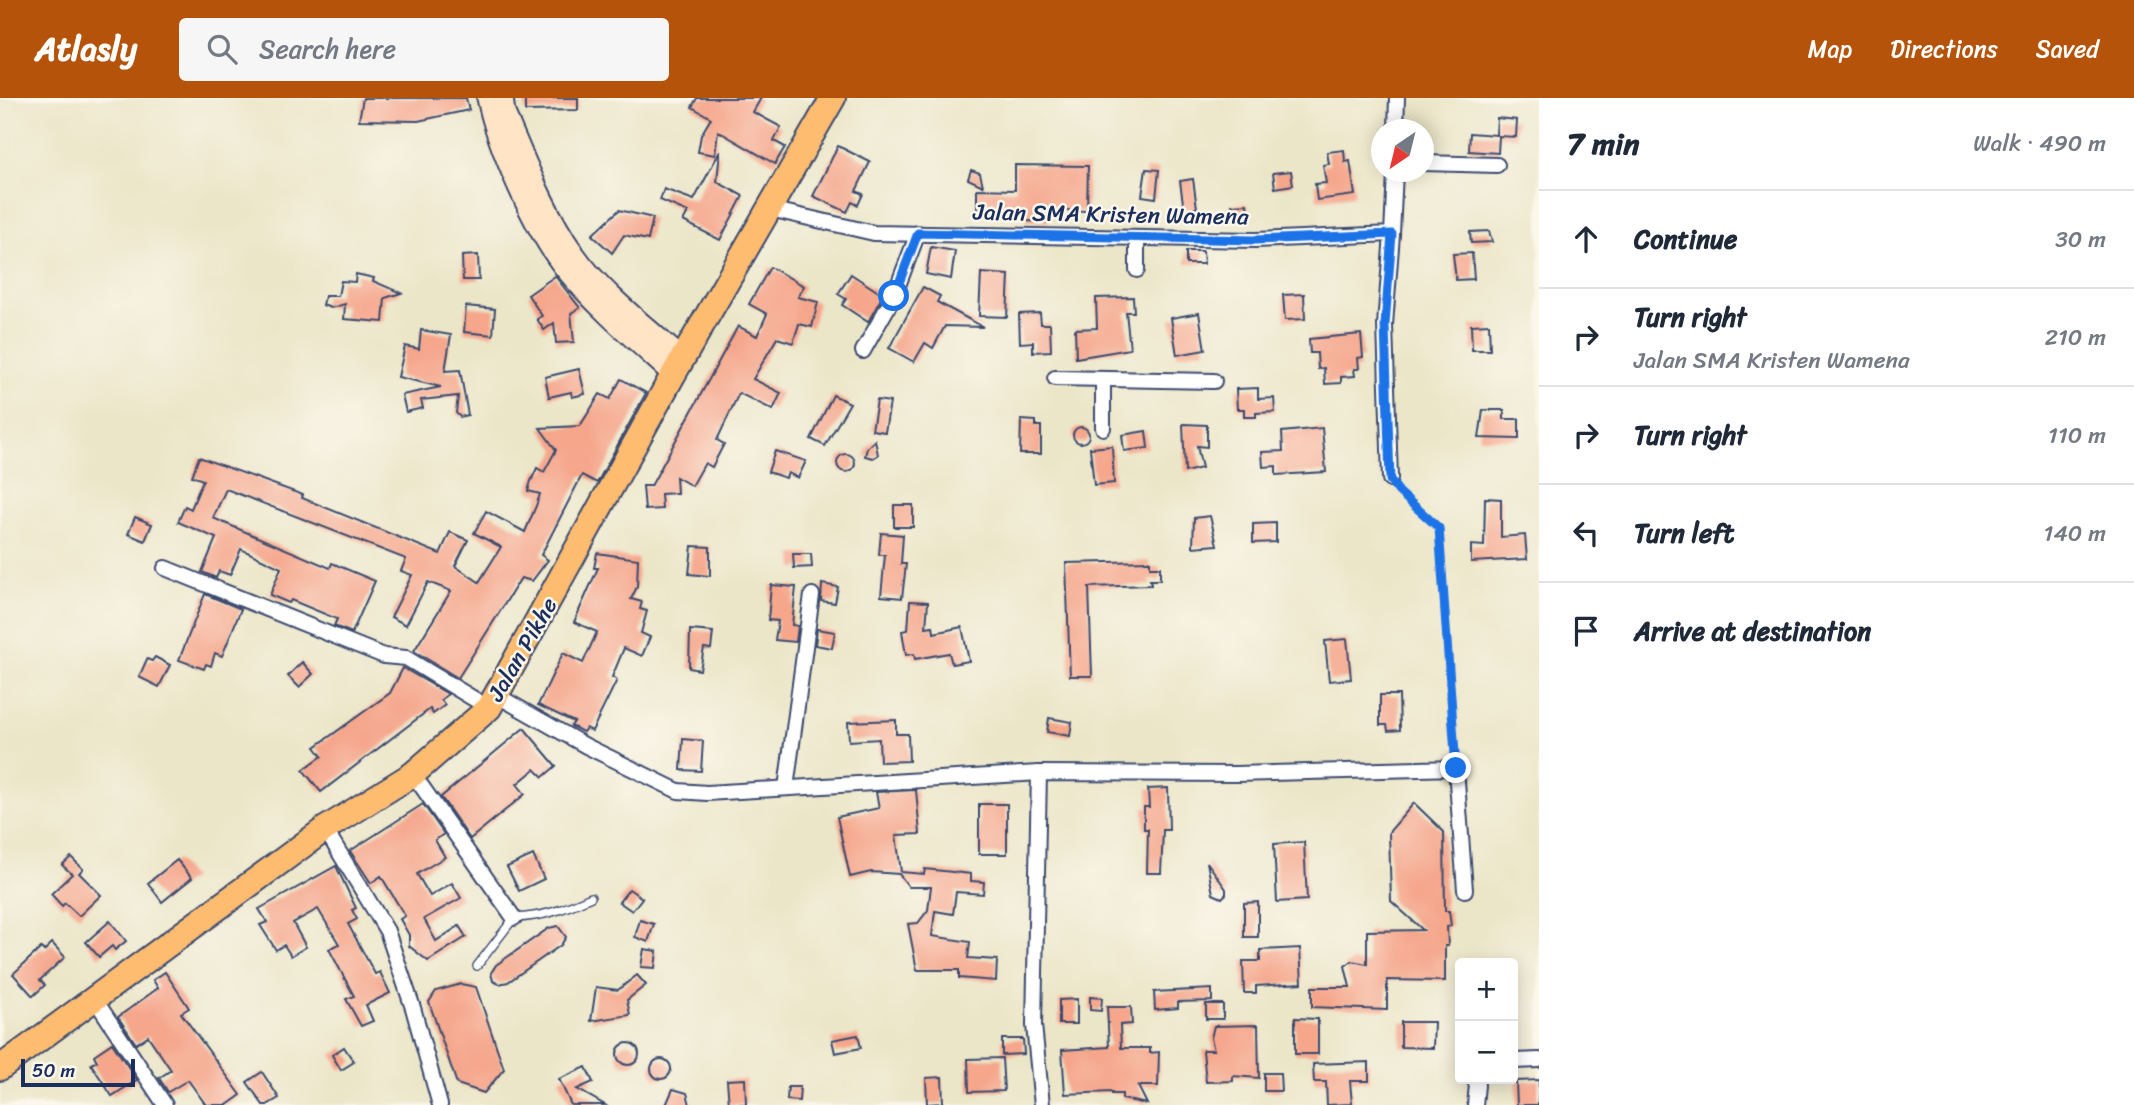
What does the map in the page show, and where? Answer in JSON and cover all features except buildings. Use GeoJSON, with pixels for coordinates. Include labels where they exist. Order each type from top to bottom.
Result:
{"type":"FeatureCollection","features":[{"type":"Feature","properties":{"kind":"highway","name":"Jalan Pikhe"},"geometry":{"type":"LineString","coordinates":[[0,1068],[325,829],[413,774],[494,702],[678,367],[833,98]]}},
{"type":"Feature","properties":{"kind":"main road"},"geometry":{"type":"LineString","coordinates":[[487,98],[492,120],[538,226],[565,268],[614,320],[678,367]]}},
{"type":"Feature","properties":{"kind":"main road"},"geometry":{"type":"LineString","coordinates":[[503,98],[505,113],[550,216],[576,256],[678,367]]}},
{"type":"Feature","properties":{"kind":"street"},"geometry":{"type":"LineString","coordinates":[[1396,119],[1397,98]]}},
{"type":"Feature","properties":{"kind":"street"},"geometry":{"type":"LineString","coordinates":[[1434,163],[1497,165]]}},
{"type":"Feature","properties":{"kind":"street"},"geometry":{"type":"LineString","coordinates":[[1390,480],[1385,325],[1395,182]]}},
{"type":"Feature","properties":{"kind":"street","name":"Jalan SMA Kristen Wamena"},"geometry":{"type":"LineString","coordinates":[[770,209],[874,233],[1255,240],[1392,234]]}},
{"type":"Feature","properties":{"kind":"street"},"geometry":{"type":"LineString","coordinates":[[863,351],[894,296],[918,233]]}},
{"type":"Feature","properties":{"kind":"street"},"geometry":{"type":"LineString","coordinates":[[1137,238],[1137,270]]}},
{"type":"Feature","properties":{"kind":"street"},"geometry":{"type":"LineString","coordinates":[[1055,378],[1214,381]]}},
{"type":"Feature","properties":{"kind":"street"},"geometry":{"type":"LineString","coordinates":[[1102,428],[1103,381]]}},
{"type":"Feature","properties":{"kind":"street"},"geometry":{"type":"LineString","coordinates":[[165,568],[384,656],[406,658],[678,791],[707,793],[1039,773],[1236,774],[1456,768],[1465,890]]}},
{"type":"Feature","properties":{"kind":"street"},"geometry":{"type":"LineString","coordinates":[[786,788],[812,595]]}},
{"type":"Feature","properties":{"kind":"street"},"geometry":{"type":"LineString","coordinates":[[1039,773],[1034,1025],[1042,1105]]}},
{"type":"Feature","properties":{"kind":"street"},"geometry":{"type":"LineString","coordinates":[[413,774],[514,918]]}},
{"type":"Feature","properties":{"kind":"street"},"geometry":{"type":"LineString","coordinates":[[325,829],[387,931],[413,1008],[440,1105]]}},
{"type":"Feature","properties":{"kind":"street"},"geometry":{"type":"LineString","coordinates":[[93,998],[165,1105]]}},
{"type":"Feature","properties":{"kind":"street"},"geometry":{"type":"LineString","coordinates":[[1518,1061],[1539,1060]]}},
{"type":"Feature","properties":{"kind":"street"},"geometry":{"type":"LineString","coordinates":[[1475,1105],[1476,1084]]}},
{"type":"Feature","properties":{"kind":"lane"},"geometry":{"type":"LineString","coordinates":[[477,966],[514,918],[548,915],[591,897]]}},
{"type":"Feature","properties":{"kind":"path"},"geometry":{"type":"LineString","coordinates":[[1390,480],[1399,492],[1439,528],[1456,768]]}},
{"type":"Feature","properties":{"kind":"route"},"geometry":{"type":"LineString","coordinates":[[894,296],[918,233],[1255,240],[1392,234],[1385,325],[1390,480],[1399,492],[1439,528],[1456,768]]}}]}
